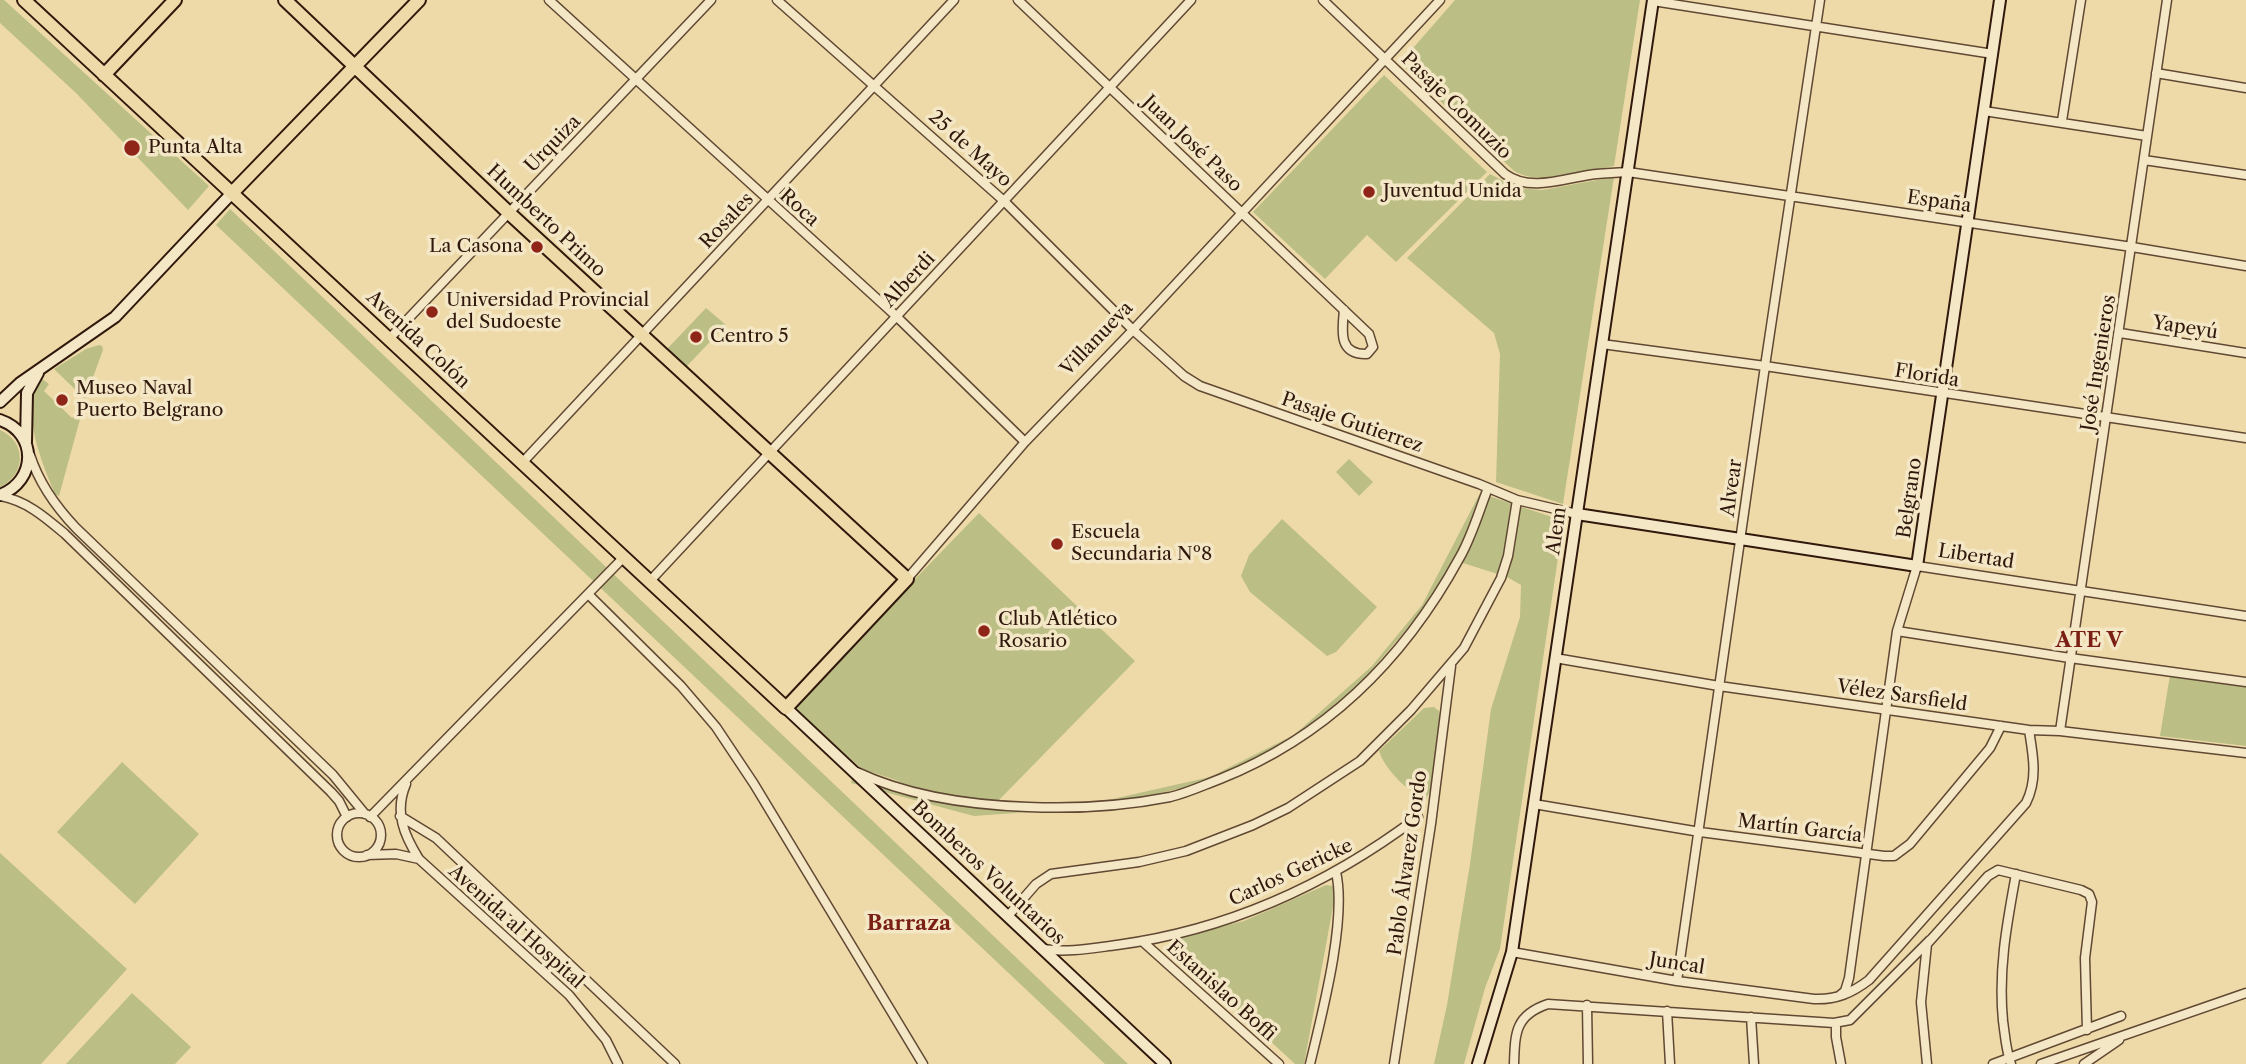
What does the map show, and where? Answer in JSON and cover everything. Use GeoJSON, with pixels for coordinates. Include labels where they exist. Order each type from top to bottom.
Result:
{"type":"FeatureCollection","features":[{"type":"Feature","properties":{"kind":"main road","name":"Avenida Colón"},"geometry":{"type":"LineString","coordinates":[[24,0],[786,708]]}},
{"type":"Feature","properties":{"kind":"main road"},"geometry":{"type":"LineString","coordinates":[[104,75],[175,0]]}},
{"type":"Feature","properties":{"kind":"main road","name":"Humberto Primo"},"geometry":{"type":"LineString","coordinates":[[285,0],[641,336],[907,579]]}},
{"type":"Feature","properties":{"kind":"main road"},"geometry":{"type":"LineString","coordinates":[[0,402],[20,383],[115,317],[419,0]]}},
{"type":"Feature","properties":{"kind":"main road","name":"Alem"},"geometry":{"type":"LineString","coordinates":[[1478,1064],[1512,952],[1653,0]]}},
{"type":"Feature","properties":{"kind":"main road","name":"Belgrano"},"geometry":{"type":"LineString","coordinates":[[1917,566],[2000,0]]}},
{"type":"Feature","properties":{"kind":"main road"},"geometry":{"type":"LineString","coordinates":[[0,496],[14,488],[24,477],[29,463],[27,393],[41,368]]}},
{"type":"Feature","properties":{"kind":"main road"},"geometry":{"type":"LineString","coordinates":[[0,420],[15,427],[27,445]]}},
{"type":"Feature","properties":{"kind":"main road","name":"Libertad"},"geometry":{"type":"LineString","coordinates":[[1577,514],[1917,566]]}},
{"type":"Feature","properties":{"kind":"main road","name":"Villanueva"},"geometry":{"type":"LineString","coordinates":[[786,708],[907,579]]}},
{"type":"Feature","properties":{"kind":"main road","name":"Bomberos Voluntarios"},"geometry":{"type":"LineString","coordinates":[[786,708],[1166,1064]]}},
{"type":"Feature","properties":{"kind":"street","name":"Roca"},"geometry":{"type":"LineString","coordinates":[[549,0],[896,316],[1026,442]]}},
{"type":"Feature","properties":{"kind":"street","name":"Urquiza"},"geometry":{"type":"LineString","coordinates":[[389,339],[710,0]]}},
{"type":"Feature","properties":{"kind":"street","name":"25 de Mayo"},"geometry":{"type":"LineString","coordinates":[[777,0],[1004,201],[1133,330]]}},
{"type":"Feature","properties":{"kind":"street","name":"Rosales"},"geometry":{"type":"LineString","coordinates":[[522,463],[954,0]]}},
{"type":"Feature","properties":{"kind":"street","name":"Juan José Paso"},"geometry":{"type":"LineString","coordinates":[[1018,0],[1241,213],[1344,310],[1369,334],[1373,347],[1367,354],[1357,354],[1349,350],[1343,340],[1344,310]]}},
{"type":"Feature","properties":{"kind":"street","name":"Alberdi"},"geometry":{"type":"LineString","coordinates":[[650,581],[1191,0]]}},
{"type":"Feature","properties":{"kind":"street","name":"Pasaje Comuzio"},"geometry":{"type":"LineString","coordinates":[[1322,0],[1511,179],[1524,183],[1554,182],[1595,174],[1628,172]]}},
{"type":"Feature","properties":{"kind":"street","name":"Villanueva"},"geometry":{"type":"LineString","coordinates":[[907,579],[1026,442],[1440,0]]}},
{"type":"Feature","properties":{"kind":"street"},"geometry":{"type":"LineString","coordinates":[[1653,0],[1993,54]]}},
{"type":"Feature","properties":{"kind":"street","name":"Alvear"},"geometry":{"type":"LineString","coordinates":[[1677,981],[1820,0]]}},
{"type":"Feature","properties":{"kind":"street"},"geometry":{"type":"LineString","coordinates":[[2062,121],[2081,0]]}},
{"type":"Feature","properties":{"kind":"street","name":"José Ingenieros"},"geometry":{"type":"LineString","coordinates":[[2060,731],[2167,0]]}},
{"type":"Feature","properties":{"kind":"street"},"geometry":{"type":"LineString","coordinates":[[2156,73],[2246,88]]}},
{"type":"Feature","properties":{"kind":"street"},"geometry":{"type":"LineString","coordinates":[[1984,111],[2147,136]]}},
{"type":"Feature","properties":{"kind":"street"},"geometry":{"type":"LineString","coordinates":[[2144,160],[2246,175]]}},
{"type":"Feature","properties":{"kind":"street","name":"España"},"geometry":{"type":"LineString","coordinates":[[1628,172],[2246,266]]}},
{"type":"Feature","properties":{"kind":"street","name":"Pasaje Gutierrez"},"geometry":{"type":"LineString","coordinates":[[1133,330],[1184,376],[1200,386],[1517,500],[1577,514]]}},
{"type":"Feature","properties":{"kind":"street","name":"Yapeyú"},"geometry":{"type":"LineString","coordinates":[[2120,333],[2246,353]]}},
{"type":"Feature","properties":{"kind":"street","name":"Florida"},"geometry":{"type":"LineString","coordinates":[[1602,344],[2246,438]]}},
{"type":"Feature","properties":{"kind":"street"},"geometry":{"type":"LineString","coordinates":[[27,445],[33,466],[62,513],[333,775],[377,824],[380,835],[377,846],[367,855]]}},
{"type":"Feature","properties":{"kind":"street"},"geometry":{"type":"LineString","coordinates":[[846,765],[859,774],[926,795],[986,805],[1049,808],[1098,807],[1172,796],[1241,770],[1273,754],[1322,723],[1392,657],[1431,606],[1462,555],[1488,488]]}},
{"type":"Feature","properties":{"kind":"street"},"geometry":{"type":"LineString","coordinates":[[0,496],[31,507],[65,534],[331,792],[347,817]]}},
{"type":"Feature","properties":{"kind":"street"},"geometry":{"type":"LineString","coordinates":[[1007,916],[1037,884],[1051,874],[1139,862],[1186,851],[1289,808],[1360,761],[1451,666],[1478,625],[1501,578],[1508,556],[1517,500]]}},
{"type":"Feature","properties":{"kind":"street"},"geometry":{"type":"LineString","coordinates":[[419,859],[396,854],[354,856],[339,845],[338,827],[347,817],[368,815],[407,780],[624,557]]}},
{"type":"Feature","properties":{"kind":"street","name":"Libertad"},"geometry":{"type":"LineString","coordinates":[[1917,566],[2246,616]]}},
{"type":"Feature","properties":{"kind":"street","name":"Belgrano"},"geometry":{"type":"LineString","coordinates":[[1839,996],[1845,991],[1849,978],[1897,631],[1917,566]]}},
{"type":"Feature","properties":{"kind":"street"},"geometry":{"type":"LineString","coordinates":[[588,594],[681,686],[723,737],[923,1064]]}},
{"type":"Feature","properties":{"kind":"street"},"geometry":{"type":"LineString","coordinates":[[1897,631],[2246,682]]}},
{"type":"Feature","properties":{"kind":"street","name":"Vélez Sarsfield"},"geometry":{"type":"LineString","coordinates":[[1555,658],[1719,686],[2029,730],[2060,731],[2246,753]]}},
{"type":"Feature","properties":{"kind":"street","name":"Pablo Álvarez Gordo"},"geometry":{"type":"LineString","coordinates":[[1394,1064],[1451,666]]}},
{"type":"Feature","properties":{"kind":"street","name":"Martín García"},"geometry":{"type":"LineString","coordinates":[[1534,804],[1700,832],[1894,856],[1904,850],[1990,748],[2001,726]]}},
{"type":"Feature","properties":{"kind":"street"},"geometry":{"type":"LineString","coordinates":[[1839,996],[1855,990],[1869,980],[2026,803],[2034,782],[2029,730]]}},
{"type":"Feature","properties":{"kind":"street"},"geometry":{"type":"LineString","coordinates":[[407,780],[401,797],[400,816],[404,831],[419,859]]}},
{"type":"Feature","properties":{"kind":"street"},"geometry":{"type":"LineString","coordinates":[[400,816],[436,838],[675,1064]]}},
{"type":"Feature","properties":{"kind":"street","name":"Carlos Gericke"},"geometry":{"type":"LineString","coordinates":[[1043,949],[1059,952],[1142,941],[1245,915],[1336,872],[1418,817]]}},
{"type":"Feature","properties":{"kind":"street","name":"Avenida al Hospital"},"geometry":{"type":"LineString","coordinates":[[419,859],[569,995],[606,1040],[618,1064]]}},
{"type":"Feature","properties":{"kind":"street"},"geometry":{"type":"LineString","coordinates":[[1514,1064],[1517,1029],[1527,1013],[1548,1004],[1836,1023],[1850,1020],[1930,940],[1992,872],[2003,870],[2089,894],[2092,902],[2085,958],[2087,1030]]}},
{"type":"Feature","properties":{"kind":"street"},"geometry":{"type":"LineString","coordinates":[[1310,1064],[1327,988],[1339,910],[1340,891],[1336,872]]}},
{"type":"Feature","properties":{"kind":"street"},"geometry":{"type":"LineString","coordinates":[[2010,1061],[2001,979],[2006,929],[2016,874]]}},
{"type":"Feature","properties":{"kind":"street"},"geometry":{"type":"LineString","coordinates":[[1927,1064],[1921,1002],[1930,940]]}},
{"type":"Feature","properties":{"kind":"street","name":"Estanislao Boffi"},"geometry":{"type":"LineString","coordinates":[[1142,941],[1279,1064]]}},
{"type":"Feature","properties":{"kind":"street","name":"Juncal"},"geometry":{"type":"LineString","coordinates":[[1512,952],[1677,981],[1814,999],[1839,996]]}},
{"type":"Feature","properties":{"kind":"street"},"geometry":{"type":"LineString","coordinates":[[2041,1064],[2246,993]]}},
{"type":"Feature","properties":{"kind":"street"},"geometry":{"type":"LineString","coordinates":[[1587,1005],[1588,1064]]}},
{"type":"Feature","properties":{"kind":"street"},"geometry":{"type":"LineString","coordinates":[[1667,1011],[1670,1064]]}},
{"type":"Feature","properties":{"kind":"street"},"geometry":{"type":"LineString","coordinates":[[1993,1064],[2010,1061],[2121,1016]]}},
{"type":"Feature","properties":{"kind":"street"},"geometry":{"type":"LineString","coordinates":[[1751,1017],[1754,1064]]}},
{"type":"Feature","properties":{"kind":"street"},"geometry":{"type":"LineString","coordinates":[[1836,1023],[1841,1064]]}},
{"type":"Feature","properties":{"kind":"street"},"geometry":{"type":"LineString","coordinates":[[2084,1064],[2130,1032]]}},
{"type":"Feature","properties":{"kind":"green space"},"geometry":{"type":"Polygon","coordinates":[[[0,0],[4,0],[209,186],[188,210],[76,93],[0,23],[0,0]]]}},
{"type":"Feature","properties":{"kind":"green space"},"geometry":{"type":"Polygon","coordinates":[[[1455,0],[1640,0],[1614,166],[1550,178],[1525,176],[1514,171],[1400,63],[1455,0]]]}},
{"type":"Feature","properties":{"kind":"green space","name":"Juventud Unida"},"geometry":{"type":"Polygon","coordinates":[[[1384,75],[1487,172],[1396,262],[1367,235],[1325,279],[1253,212],[1384,75]]]}},
{"type":"Feature","properties":{"kind":"green space"},"geometry":{"type":"Polygon","coordinates":[[[1490,174],[1517,188],[1542,190],[1614,177],[1563,504],[1496,482],[1500,354],[1494,333],[1407,258],[1490,174]]]}},
{"type":"Feature","properties":{"kind":"green space"},"geometry":{"type":"Polygon","coordinates":[[[230,209],[1128,1064],[1105,1064],[216,225],[230,209]]]}},
{"type":"Feature","properties":{"kind":"green space","name":"Centro 5"},"geometry":{"type":"Polygon","coordinates":[[[706,308],[726,325],[686,367],[667,349],[706,308]]]}},
{"type":"Feature","properties":{"kind":"green space"},"geometry":{"type":"Polygon","coordinates":[[[99,345],[103,350],[85,399],[54,369],[86,349],[99,345]]]}},
{"type":"Feature","properties":{"kind":"green space"},"geometry":{"type":"Polygon","coordinates":[[[41,378],[49,384],[44,391],[72,418],[80,410],[82,412],[59,496],[55,494],[35,436],[32,406],[41,378]]]}},
{"type":"Feature","properties":{"kind":"green space"},"geometry":{"type":"Polygon","coordinates":[[[0,430],[15,442],[20,458],[15,475],[0,487],[0,430]]]}},
{"type":"Feature","properties":{"kind":"green space"},"geometry":{"type":"Polygon","coordinates":[[[1349,459],[1373,482],[1359,496],[1336,472],[1349,459]]]}},
{"type":"Feature","properties":{"kind":"green space","name":"Club Atlético Rosario"},"geometry":{"type":"Polygon","coordinates":[[[1480,493],[1558,519],[1563,524],[1500,949],[1485,988],[1464,1064],[1434,1064],[1447,1005],[1470,864],[1491,709],[1520,617],[1521,585],[1507,577],[1463,563],[1365,678],[1295,740],[1209,782],[1098,807],[974,816],[851,783],[854,771],[902,782],[862,769],[791,707],[979,513],[1135,661],[999,800],[1077,807],[1210,777],[1294,735],[1372,666],[1422,605],[1480,493]]]}},
{"type":"Feature","properties":{"kind":"green space"},"geometry":{"type":"Polygon","coordinates":[[[1282,519],[1377,607],[1336,652],[1327,656],[1250,592],[1241,576],[1249,555],[1282,519]]]}},
{"type":"Feature","properties":{"kind":"green space"},"geometry":{"type":"Polygon","coordinates":[[[2170,675],[2246,687],[2246,746],[2160,736],[2170,675]]]}},
{"type":"Feature","properties":{"kind":"green space"},"geometry":{"type":"Polygon","coordinates":[[[1434,707],[1439,711],[1441,729],[1430,791],[1426,799],[1398,780],[1379,751],[1424,708],[1434,707]]]}},
{"type":"Feature","properties":{"kind":"green space"},"geometry":{"type":"Polygon","coordinates":[[[122,762],[199,834],[135,904],[57,832],[122,762]]]}},
{"type":"Feature","properties":{"kind":"green space"},"geometry":{"type":"Polygon","coordinates":[[[0,853],[127,969],[41,1064],[0,1064],[0,853]]]}},
{"type":"Feature","properties":{"kind":"green space"},"geometry":{"type":"Polygon","coordinates":[[[1326,885],[1333,886],[1335,896],[1304,1064],[1295,1064],[1171,949],[1176,937],[1244,921],[1326,885]]]}},
{"type":"Feature","properties":{"kind":"green space"},"geometry":{"type":"Polygon","coordinates":[[[132,993],[191,1047],[175,1064],[66,1064],[132,993]]]}},
{"type":"Feature","properties":{"kind":"place","name":"Punta Alta"},"geometry":{"type":"Point","coordinates":[132,148]}},
{"type":"Feature","properties":{"kind":"place","name":"Juventud Unida"},"geometry":{"type":"Point","coordinates":[1369,192]}},
{"type":"Feature","properties":{"kind":"place","name":"La Casona"},"geometry":{"type":"Point","coordinates":[537,247]}},
{"type":"Feature","properties":{"kind":"place","name":"Universidad Provincial del Sudoeste"},"geometry":{"type":"Point","coordinates":[432,312]}},
{"type":"Feature","properties":{"kind":"place","name":"Centro 5"},"geometry":{"type":"Point","coordinates":[696,337]}},
{"type":"Feature","properties":{"kind":"place","name":"Museo Naval Puerto Belgrano"},"geometry":{"type":"Point","coordinates":[62,400]}},
{"type":"Feature","properties":{"kind":"place","name":"Escuela Secundaria Nº8"},"geometry":{"type":"Point","coordinates":[1057,544]}},
{"type":"Feature","properties":{"kind":"place","name":"Club Atlético Rosario"},"geometry":{"type":"Point","coordinates":[984,631]}},
{"type":"Feature","properties":{"kind":"district","name":"ATE V"},"geometry":{"type":"Point","coordinates":[2089,641]}},
{"type":"Feature","properties":{"kind":"district","name":"Barraza"},"geometry":{"type":"Point","coordinates":[909,924]}}]}
